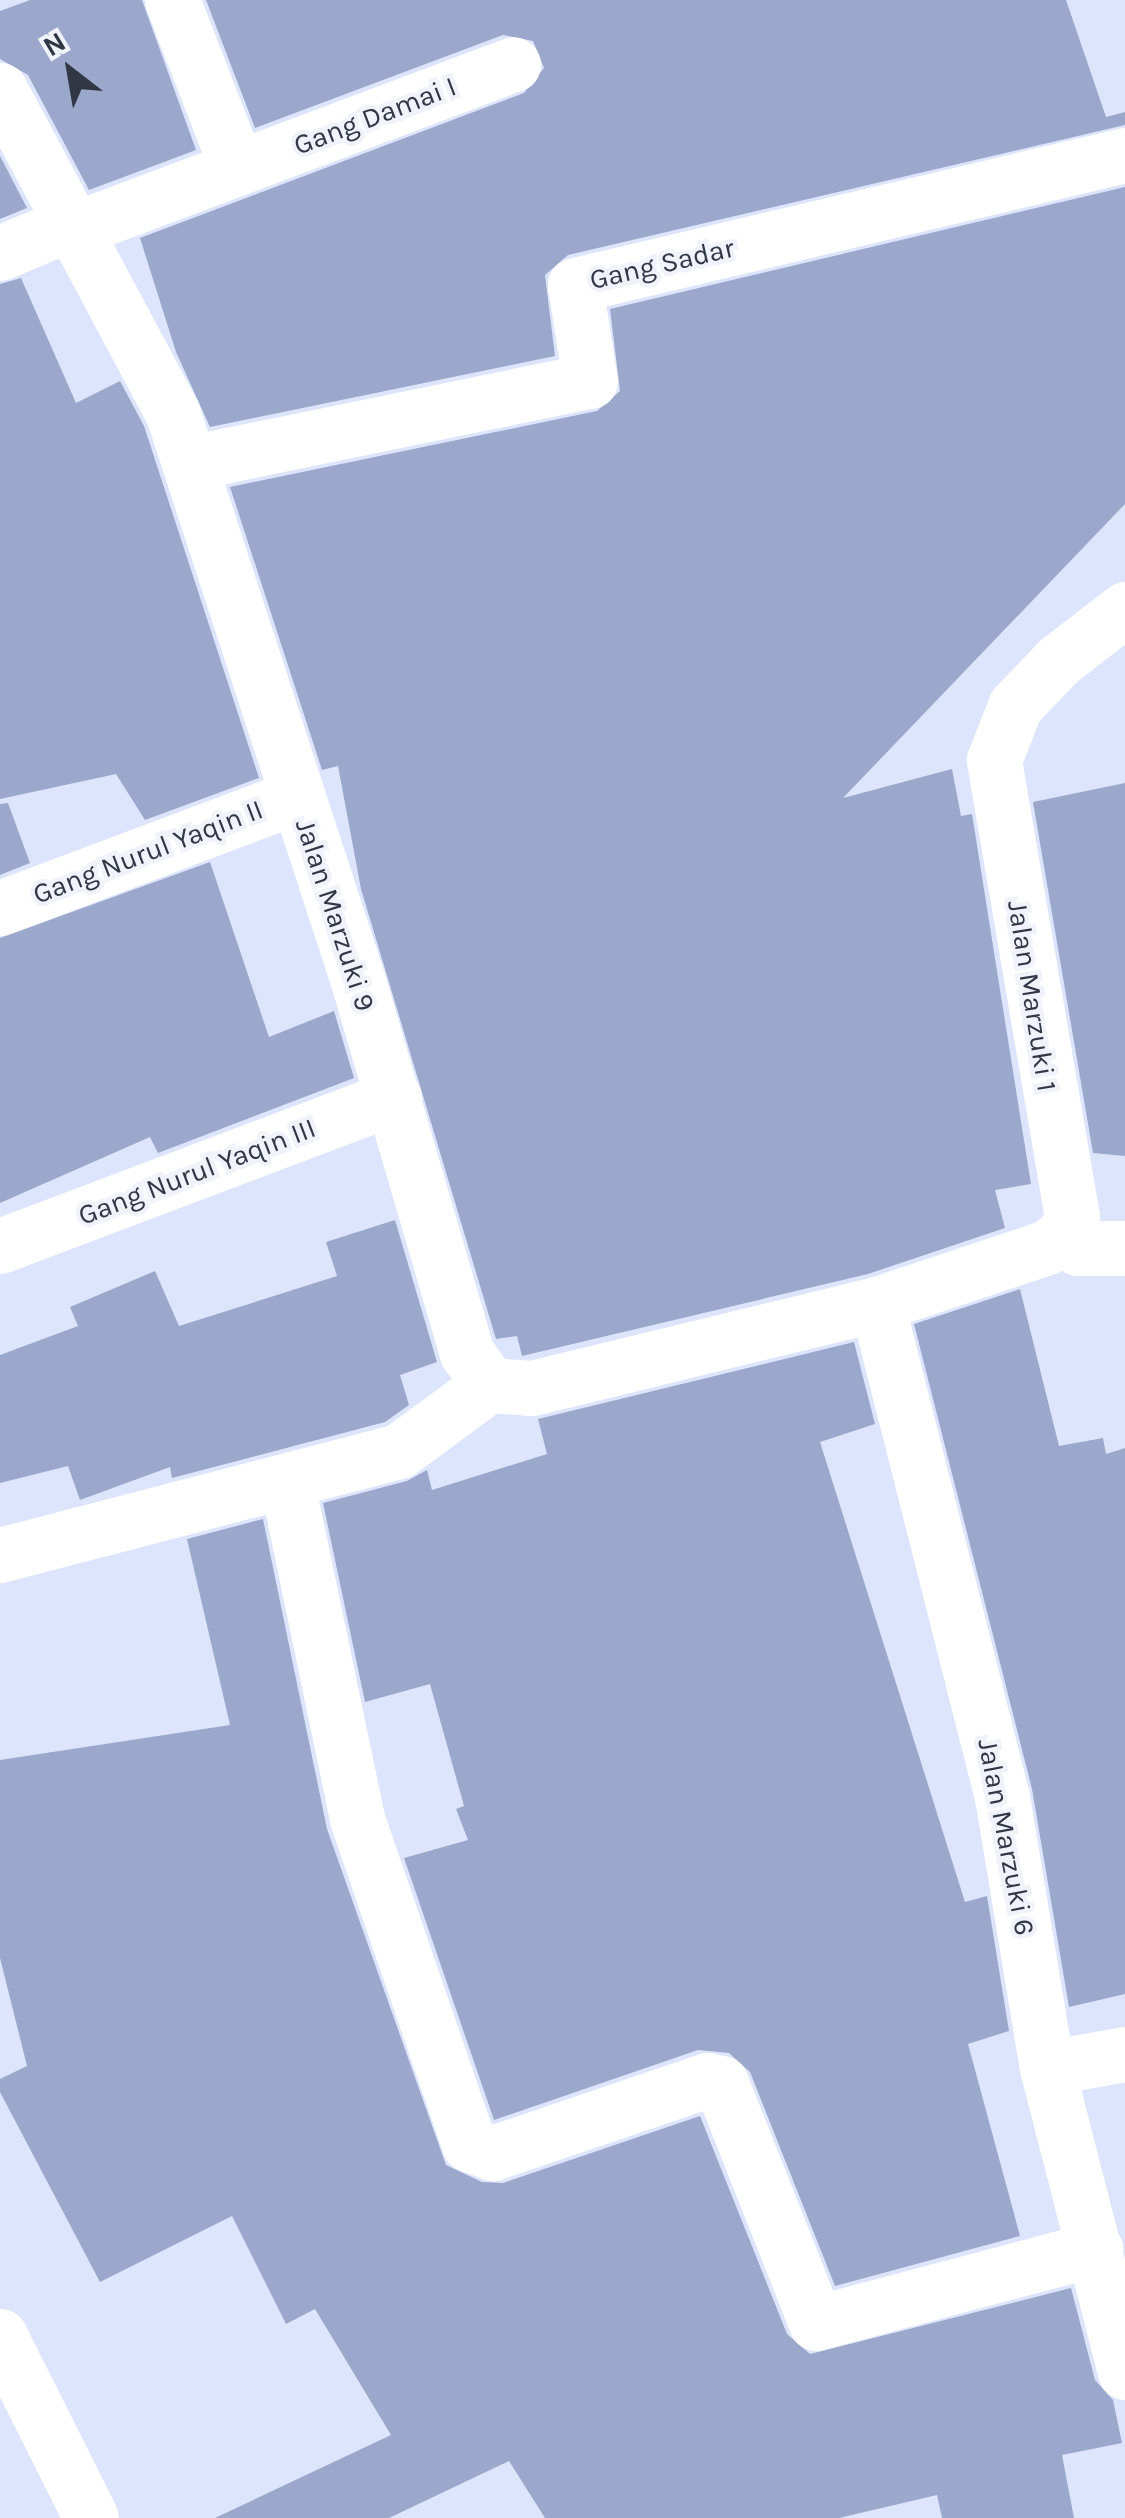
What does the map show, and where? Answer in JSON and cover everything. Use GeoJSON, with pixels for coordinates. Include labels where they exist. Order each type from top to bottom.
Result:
{"type":"FeatureCollection","features":[{"type":"Feature","properties":{"kind":"street"},"geometry":{"type":"LineString","coordinates":[[172,0],[236,168]]}},
{"type":"Feature","properties":{"kind":"street","name":"Gang Damai I"},"geometry":{"type":"LineString","coordinates":[[0,253],[513,64]]}},
{"type":"Feature","properties":{"kind":"street","name":"Jalan Marzuki 9"},"geometry":{"type":"LineString","coordinates":[[0,90],[173,414],[394,1097],[467,1353],[489,1385]]}},
{"type":"Feature","properties":{"kind":"street","name":"Gang Sadar"},"geometry":{"type":"LineString","coordinates":[[189,463],[590,382],[576,285],[1125,155]]}},
{"type":"Feature","properties":{"kind":"street","name":"Jalan Marzuki 1"},"geometry":{"type":"LineString","coordinates":[[1064,1235],[1072,1218],[994,760],[1015,706],[1058,661],[1125,609]]}},
{"type":"Feature","properties":{"kind":"street","name":"Gang Nurul Yaqin II"},"geometry":{"type":"LineString","coordinates":[[0,908],[296,797]]}},
{"type":"Feature","properties":{"kind":"street","name":"Gang Nurul Yaqin III"},"geometry":{"type":"LineString","coordinates":[[0,1246],[394,1097]]}},
{"type":"Feature","properties":{"kind":"street"},"geometry":{"type":"LineString","coordinates":[[0,1555],[287,1483],[420,1442],[489,1385],[532,1388],[877,1304],[1047,1247],[1064,1235],[1078,1248],[1125,1248]]}},
{"type":"Feature","properties":{"kind":"street","name":"Jalan Marzuki 6"},"geometry":{"type":"LineString","coordinates":[[877,1304],[1002,1797],[1047,2068],[1125,2372]]}},
{"type":"Feature","properties":{"kind":"street"},"geometry":{"type":"LineString","coordinates":[[287,1483],[357,1818],[470,2144],[492,2153],[708,2080],[720,2083],[816,2323],[1094,2249]]}},
{"type":"Feature","properties":{"kind":"street"},"geometry":{"type":"LineString","coordinates":[[1047,2068],[1125,2054]]}},
{"type":"Feature","properties":{"kind":"street"},"geometry":{"type":"LineString","coordinates":[[0,2336],[90,2518]]}},
{"type":"Feature","properties":{"kind":"building"},"geometry":{"type":"Polygon","coordinates":[[[30,0],[142,0],[196,150],[89,190],[28,75],[0,59],[0,11],[30,0]]]}},
{"type":"Feature","properties":{"kind":"building"},"geometry":{"type":"Polygon","coordinates":[[[206,0],[1066,0],[1106,117],[1125,112],[1125,125],[568,255],[545,275],[555,356],[210,427],[176,352],[140,238],[524,93],[544,68],[533,41],[503,35],[255,128],[206,0]]]}},
{"type":"Feature","properties":{"kind":"building"},"geometry":{"type":"Polygon","coordinates":[[[0,156],[27,208],[0,219],[0,156]]]}},
{"type":"Feature","properties":{"kind":"building"},"geometry":{"type":"Polygon","coordinates":[[[1125,187],[1125,504],[843,798],[952,769],[961,816],[972,814],[1031,1184],[995,1190],[1005,1228],[868,1274],[522,1356],[517,1336],[496,1339],[361,889],[338,766],[322,770],[230,487],[597,411],[620,391],[610,309],[1125,187]]]}},
{"type":"Feature","properties":{"kind":"building"},"geometry":{"type":"Polygon","coordinates":[[[21,278],[76,403],[120,381],[144,426],[259,778],[145,820],[116,774],[0,799],[0,284],[21,278]]]}},
{"type":"Feature","properties":{"kind":"building"},"geometry":{"type":"Polygon","coordinates":[[[1125,783],[1125,1156],[1093,1153],[1033,802],[1125,783]]]}},
{"type":"Feature","properties":{"kind":"building"},"geometry":{"type":"Polygon","coordinates":[[[8,803],[30,863],[0,875],[0,804],[8,803]]]}},
{"type":"Feature","properties":{"kind":"building"},"geometry":{"type":"Polygon","coordinates":[[[210,862],[269,1037],[334,1011],[354,1078],[158,1153],[150,1137],[0,1203],[0,938],[210,862]]]}},
{"type":"Feature","properties":{"kind":"building"},"geometry":{"type":"Polygon","coordinates":[[[395,1220],[437,1362],[400,1375],[409,1405],[385,1422],[172,1478],[170,1467],[80,1500],[68,1466],[0,1483],[0,1355],[78,1326],[70,1307],[155,1271],[179,1326],[337,1276],[326,1242],[395,1220]]]}},
{"type":"Feature","properties":{"kind":"building"},"geometry":{"type":"Polygon","coordinates":[[[1020,1289],[1059,1446],[1103,1438],[1106,1454],[1125,1448],[1125,1994],[1069,2007],[1032,1789],[914,1324],[1020,1289]]]}},
{"type":"Feature","properties":{"kind":"building"},"geometry":{"type":"Polygon","coordinates":[[[854,1342],[875,1424],[820,1442],[965,1902],[987,1896],[1009,2031],[968,2044],[1020,2236],[835,2286],[750,2072],[729,2053],[698,2050],[494,2120],[404,1858],[468,1840],[456,1809],[464,1806],[430,1684],[365,1702],[323,1503],[407,1481],[427,1470],[432,1490],[547,1454],[538,1419],[854,1342]]]}},
{"type":"Feature","properties":{"kind":"building"},"geometry":{"type":"Polygon","coordinates":[[[263,1519],[327,1829],[446,2165],[482,2182],[503,2183],[700,2116],[787,2334],[810,2354],[1071,2288],[1095,2380],[1113,2400],[1122,2443],[1062,2455],[1074,2518],[942,2518],[937,2495],[839,2518],[545,2518],[509,2461],[389,2518],[215,2518],[391,2435],[315,2309],[286,2324],[232,2216],[100,2282],[0,2092],[0,2079],[27,2066],[0,1958],[0,1760],[230,1725],[187,1539],[263,1519]]]}}]}
